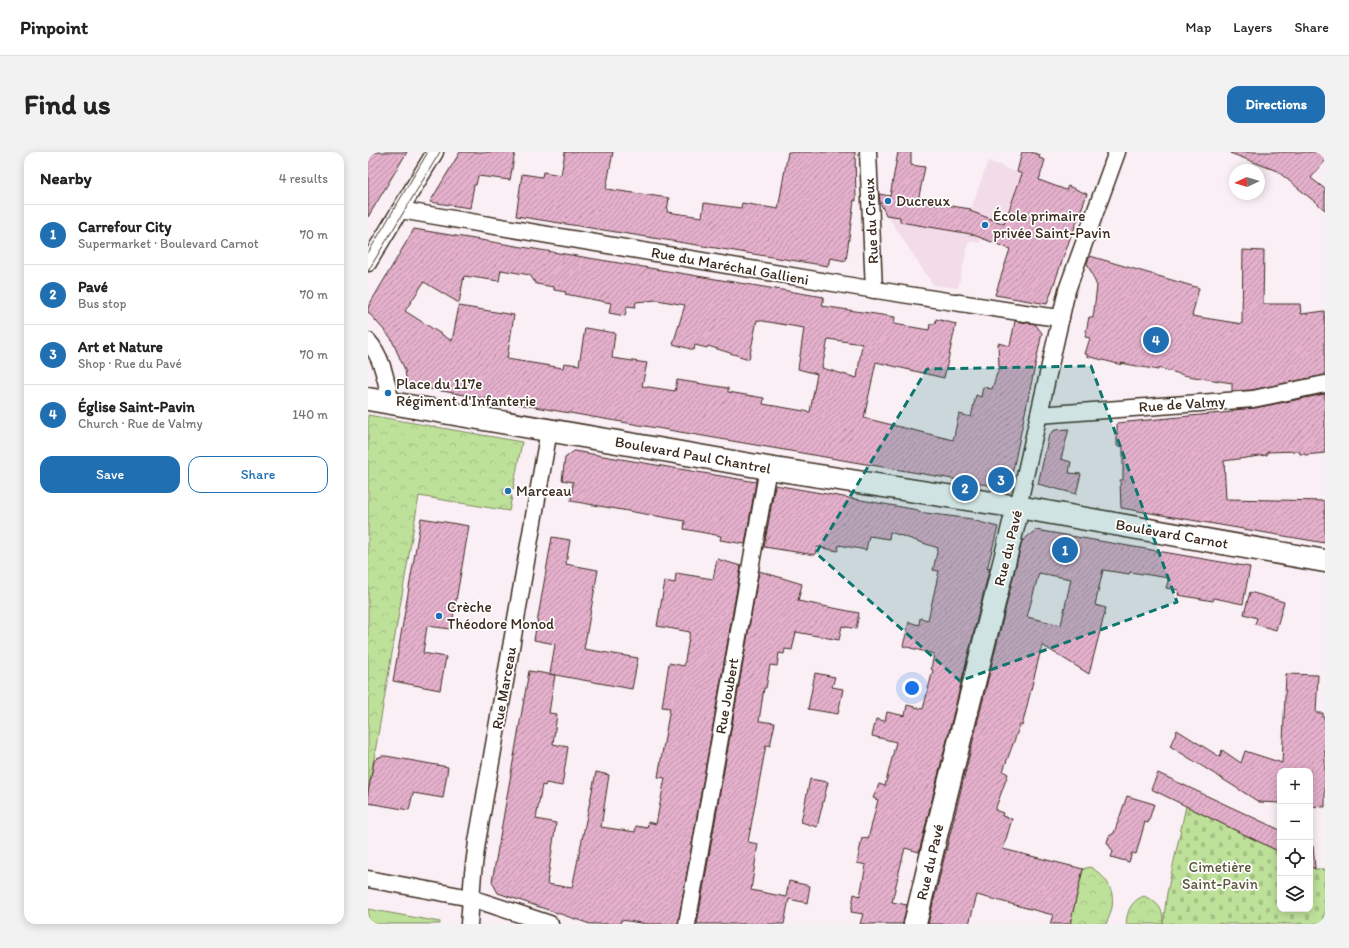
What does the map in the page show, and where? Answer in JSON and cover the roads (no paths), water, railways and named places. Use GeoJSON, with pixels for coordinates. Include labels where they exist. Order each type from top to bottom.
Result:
{"type":"FeatureCollection","features":[{"type":"Feature","properties":{"kind":"street"},"geometry":{"type":"LineString","coordinates":[[368,263],[435,152]]}},
{"type":"Feature","properties":{"kind":"street","name":"Rue du Creux"},"geometry":{"type":"LineString","coordinates":[[868,152],[874,290]]}},
{"type":"Feature","properties":{"kind":"street","name":"Rue du Pavé"},"geometry":{"type":"LineString","coordinates":[[915,924],[1018,507],[1067,290],[1117,152]]}},
{"type":"Feature","properties":{"kind":"street","name":"Rue du Maréchal Gallieni"},"geometry":{"type":"LineString","coordinates":[[400,210],[874,290],[1061,318]]}},
{"type":"Feature","properties":{"kind":"street"},"geometry":{"type":"LineString","coordinates":[[368,341],[380,360],[392,403]]}},
{"type":"Feature","properties":{"kind":"street","name":"Rue de Valmy"},"geometry":{"type":"LineString","coordinates":[[1039,415],[1252,399],[1325,384]]}},
{"type":"Feature","properties":{"kind":"street","name":"Boulevard Paul Chantrel"},"geometry":{"type":"LineString","coordinates":[[368,399],[768,468],[1018,507]]}},
{"type":"Feature","properties":{"kind":"street","name":"Rue Marceau"},"geometry":{"type":"LineString","coordinates":[[469,924],[477,842],[549,430]]}},
{"type":"Feature","properties":{"kind":"street","name":"Rue Joubert"},"geometry":{"type":"LineString","coordinates":[[687,924],[768,468]]}},
{"type":"Feature","properties":{"kind":"street","name":"Boulevard Carnot"},"geometry":{"type":"LineString","coordinates":[[1018,507],[1325,561]]}},
{"type":"Feature","properties":{"kind":"street"},"geometry":{"type":"LineString","coordinates":[[368,879],[471,898],[550,924]]}},
{"type":"Feature","properties":{"kind":"tram line"},"geometry":{"type":"LineString","coordinates":[[368,253],[428,152]]}},
{"type":"Feature","properties":{"kind":"tram line"},"geometry":{"type":"LineString","coordinates":[[368,271],[440,152]]}},
{"type":"Feature","properties":{"kind":"place","name":"Ducreux"},"geometry":{"type":"Point","coordinates":[888,201]}},
{"type":"Feature","properties":{"kind":"place","name":"École primaire privée Saint-Pavin"},"geometry":{"type":"Point","coordinates":[985,225]}},
{"type":"Feature","properties":{"kind":"place","name":"Église Saint-Pavin"},"geometry":{"type":"Point","coordinates":[1156,340]}},
{"type":"Feature","properties":{"kind":"place","name":"Place du 117e Régiment d'Infanterie"},"geometry":{"type":"Point","coordinates":[388,393]}},
{"type":"Feature","properties":{"kind":"place","name":"Art et Nature"},"geometry":{"type":"Point","coordinates":[1001,480]}},
{"type":"Feature","properties":{"kind":"place","name":"Pavé"},"geometry":{"type":"Point","coordinates":[965,488]}},
{"type":"Feature","properties":{"kind":"place","name":"Marceau"},"geometry":{"type":"Point","coordinates":[508,491]}},
{"type":"Feature","properties":{"kind":"place","name":"Carrefour City"},"geometry":{"type":"Point","coordinates":[1065,550]}},
{"type":"Feature","properties":{"kind":"place","name":"Crèche Théodore Monod"},"geometry":{"type":"Point","coordinates":[439,616]}},
{"type":"Feature","properties":{"kind":"park label","name":"Cimetière Saint-Pavin"},"geometry":{"type":"Point","coordinates":[1220,876]}}]}
